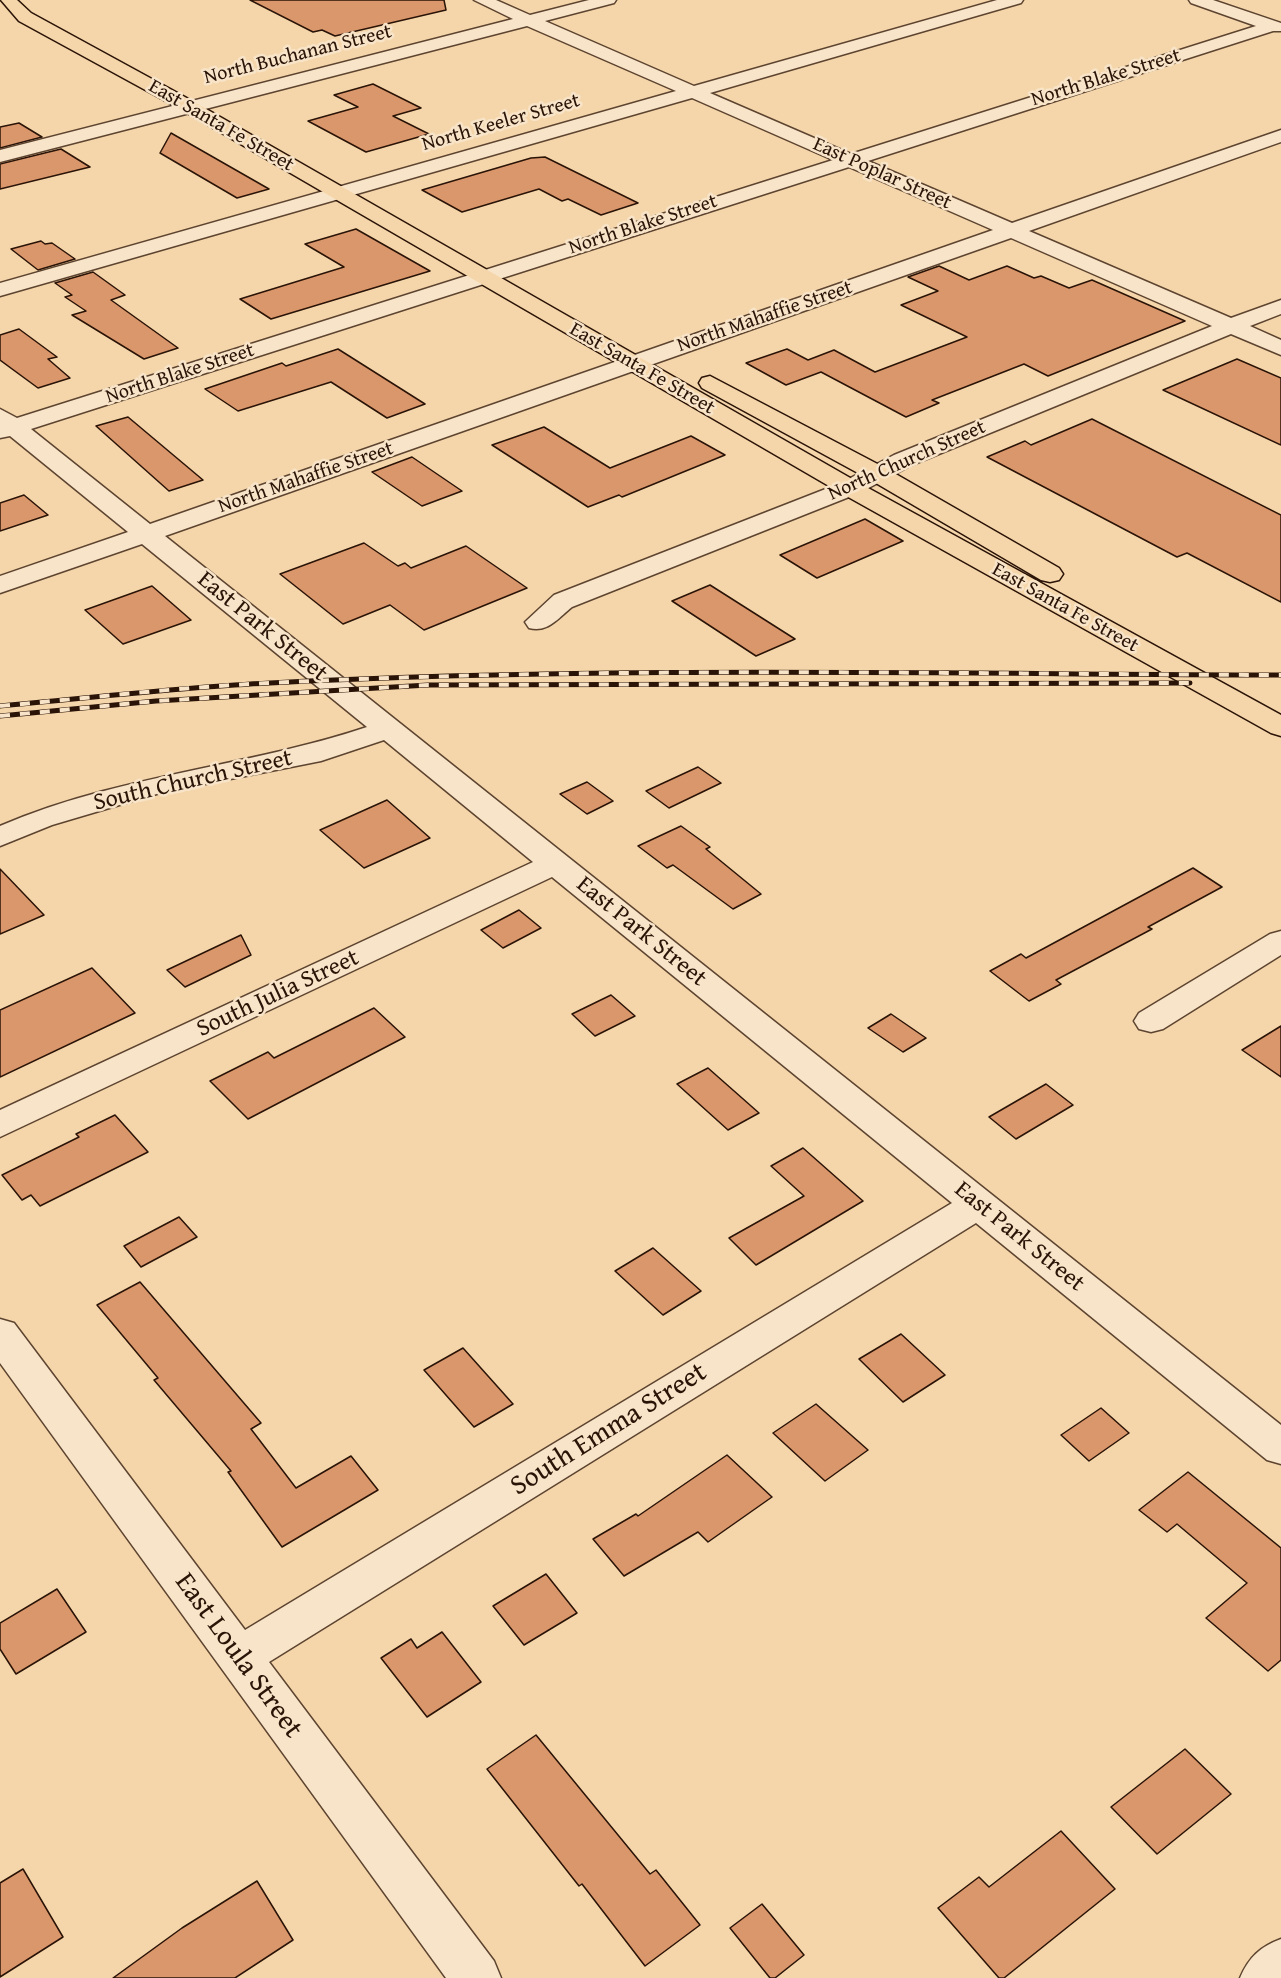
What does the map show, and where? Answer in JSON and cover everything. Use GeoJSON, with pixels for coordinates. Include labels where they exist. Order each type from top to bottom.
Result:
{"type":"FeatureCollection","features":[{"type":"Feature","properties":{"kind":"main road","name":"East Santa Fe Street"},"geometry":{"type":"LineString","coordinates":[[8,1],[46,13],[100,38],[658,354],[878,474],[1067,583]]}},
{"type":"Feature","properties":{"kind":"main road","name":"East Santa Fe Street"},"geometry":{"type":"LineString","coordinates":[[8,1],[25,17],[188,106],[850,488],[1281,727]]}},
{"type":"Feature","properties":{"kind":"main road","name":"East Santa Fe Street"},"geometry":{"type":"LineString","coordinates":[[1108,606],[1281,704]]}},
{"type":"Feature","properties":{"kind":"street","name":"East Poplar Street"},"geometry":{"type":"LineString","coordinates":[[482,0],[1281,348]]}},
{"type":"Feature","properties":{"kind":"street","name":"North Buchanan Street"},"geometry":{"type":"LineString","coordinates":[[0,156],[211,100],[608,0]]}},
{"type":"Feature","properties":{"kind":"street","name":"North Keeler Street"},"geometry":{"type":"LineString","coordinates":[[0,290],[1015,0]]}},
{"type":"Feature","properties":{"kind":"street"},"geometry":{"type":"LineString","coordinates":[[1197,0],[1277,27]]}},
{"type":"Feature","properties":{"kind":"street","name":"North Blake Street"},"geometry":{"type":"LineString","coordinates":[[4,425],[1277,27]]}},
{"type":"Feature","properties":{"kind":"street","name":"North Mahaffie Street"},"geometry":{"type":"LineString","coordinates":[[0,585],[1281,136]]}},
{"type":"Feature","properties":{"kind":"street","name":"North Church Street"},"geometry":{"type":"LineString","coordinates":[[538,622],[563,601],[850,488],[903,460],[1281,306]]}},
{"type":"Feature","properties":{"kind":"street","name":"East Park Street"},"geometry":{"type":"LineString","coordinates":[[4,425],[147,533],[387,730],[1281,1448]]}},
{"type":"Feature","properties":{"kind":"street","name":"South Church Street"},"geometry":{"type":"LineString","coordinates":[[0,837],[41,819],[156,785],[321,753],[387,730]]}},
{"type":"Feature","properties":{"kind":"street","name":"South Julia Street"},"geometry":{"type":"LineString","coordinates":[[0,1125],[555,864]]}},
{"type":"Feature","properties":{"kind":"street"},"geometry":{"type":"LineString","coordinates":[[1151,1021],[1281,941]]}},
{"type":"Feature","properties":{"kind":"street","name":"South Emma Street"},"geometry":{"type":"LineString","coordinates":[[239,1657],[979,1204]]}},
{"type":"Feature","properties":{"kind":"street","name":"East Loula Street"},"geometry":{"type":"LineString","coordinates":[[0,1334],[476,1978]]}},
{"type":"Feature","properties":{"kind":"street"},"geometry":{"type":"LineString","coordinates":[[1265,1978],[1281,1963]]}},
{"type":"Feature","properties":{"kind":"building"},"geometry":{"type":"Polygon","coordinates":[[[250,0],[444,0],[446,10],[335,36],[322,30],[313,32],[250,0]]]}},
{"type":"Feature","properties":{"kind":"building"},"geometry":{"type":"Polygon","coordinates":[[[373,84],[421,108],[393,116],[429,134],[366,152],[308,121],[358,107],[334,95],[373,84]]]}},
{"type":"Feature","properties":{"kind":"building"},"geometry":{"type":"Polygon","coordinates":[[[19,123],[42,137],[0,148],[0,127],[19,123]]]}},
{"type":"Feature","properties":{"kind":"building"},"geometry":{"type":"Polygon","coordinates":[[[171,133],[269,189],[237,198],[160,153],[171,133]]]}},
{"type":"Feature","properties":{"kind":"building"},"geometry":{"type":"Polygon","coordinates":[[[61,149],[90,167],[0,189],[0,164],[61,149]]]}},
{"type":"Feature","properties":{"kind":"building"},"geometry":{"type":"Polygon","coordinates":[[[545,157],[638,203],[601,215],[568,199],[562,201],[539,189],[462,212],[422,190],[531,158],[545,157]]]}},
{"type":"Feature","properties":{"kind":"building"},"geometry":{"type":"Polygon","coordinates":[[[356,229],[430,271],[271,319],[240,299],[344,267],[305,244],[356,229]]]}},
{"type":"Feature","properties":{"kind":"building"},"geometry":{"type":"Polygon","coordinates":[[[41,241],[45,244],[52,243],[75,259],[38,270],[11,249],[41,241]]]}},
{"type":"Feature","properties":{"kind":"building"},"geometry":{"type":"Polygon","coordinates":[[[939,266],[969,280],[1007,266],[1034,278],[1041,276],[1069,288],[1092,280],[1185,321],[1048,376],[1024,364],[932,400],[939,403],[906,417],[821,372],[786,385],[746,363],[787,349],[808,360],[834,350],[875,372],[967,337],[901,305],[938,291],[908,277],[939,266]]]}},
{"type":"Feature","properties":{"kind":"building"},"geometry":{"type":"Polygon","coordinates":[[[93,272],[125,295],[111,300],[178,348],[144,359],[72,315],[86,311],[65,297],[72,295],[55,283],[93,272]]]}},
{"type":"Feature","properties":{"kind":"building"},"geometry":{"type":"Polygon","coordinates":[[[19,329],[57,357],[48,359],[70,378],[38,388],[0,360],[0,335],[19,329]]]}},
{"type":"Feature","properties":{"kind":"building"},"geometry":{"type":"Polygon","coordinates":[[[338,349],[425,404],[387,418],[331,382],[238,411],[205,389],[282,363],[286,366],[338,349]]]}},
{"type":"Feature","properties":{"kind":"building"},"geometry":{"type":"Polygon","coordinates":[[[1237,359],[1281,378],[1281,445],[1163,390],[1237,359]]]}},
{"type":"Feature","properties":{"kind":"building"},"geometry":{"type":"Polygon","coordinates":[[[128,417],[203,480],[169,491],[96,426],[128,417]]]}},
{"type":"Feature","properties":{"kind":"building"},"geometry":{"type":"Polygon","coordinates":[[[1092,419],[1281,515],[1281,602],[1187,553],[1177,557],[987,457],[1025,441],[1031,445],[1092,419]]]}},
{"type":"Feature","properties":{"kind":"building"},"geometry":{"type":"Polygon","coordinates":[[[544,427],[610,468],[691,436],[725,455],[622,497],[619,495],[588,507],[492,445],[544,427]]]}},
{"type":"Feature","properties":{"kind":"building"},"geometry":{"type":"Polygon","coordinates":[[[412,457],[462,491],[422,506],[372,472],[412,457]]]}},
{"type":"Feature","properties":{"kind":"building"},"geometry":{"type":"Polygon","coordinates":[[[24,495],[48,515],[0,531],[0,503],[24,495]]]}},
{"type":"Feature","properties":{"kind":"building"},"geometry":{"type":"Polygon","coordinates":[[[865,519],[903,541],[817,578],[780,555],[865,519]]]}},
{"type":"Feature","properties":{"kind":"building"},"geometry":{"type":"Polygon","coordinates":[[[364,543],[398,566],[405,563],[411,568],[466,546],[527,588],[424,630],[390,605],[343,624],[280,574],[364,543]]]}},
{"type":"Feature","properties":{"kind":"building"},"geometry":{"type":"Polygon","coordinates":[[[710,585],[795,639],[756,656],[672,601],[710,585]]]}},
{"type":"Feature","properties":{"kind":"building"},"geometry":{"type":"Polygon","coordinates":[[[152,586],[191,620],[123,644],[85,610],[152,586]]]}},
{"type":"Feature","properties":{"kind":"building"},"geometry":{"type":"Polygon","coordinates":[[[698,767],[721,783],[669,808],[646,791],[698,767]]]}},
{"type":"Feature","properties":{"kind":"building"},"geometry":{"type":"Polygon","coordinates":[[[587,782],[613,801],[587,814],[560,794],[587,782]]]}},
{"type":"Feature","properties":{"kind":"building"},"geometry":{"type":"Polygon","coordinates":[[[387,800],[430,838],[364,868],[320,830],[387,800]]]}},
{"type":"Feature","properties":{"kind":"building"},"geometry":{"type":"Polygon","coordinates":[[[681,826],[710,847],[706,849],[761,894],[733,909],[673,865],[667,868],[638,846],[681,826]]]}},
{"type":"Feature","properties":{"kind":"building"},"geometry":{"type":"Polygon","coordinates":[[[1193,868],[1222,887],[1148,927],[1152,929],[1056,980],[1061,984],[1029,1001],[990,971],[1021,954],[1026,958],[1193,868]]]}},
{"type":"Feature","properties":{"kind":"building"},"geometry":{"type":"Polygon","coordinates":[[[0,869],[44,915],[0,934],[0,869]]]}},
{"type":"Feature","properties":{"kind":"building"},"geometry":{"type":"Polygon","coordinates":[[[519,910],[541,928],[503,948],[481,930],[519,910]]]}},
{"type":"Feature","properties":{"kind":"building"},"geometry":{"type":"Polygon","coordinates":[[[241,935],[251,955],[185,987],[167,970],[241,935]]]}},
{"type":"Feature","properties":{"kind":"building"},"geometry":{"type":"Polygon","coordinates":[[[92,968],[135,1013],[0,1077],[0,1010],[92,968]]]}},
{"type":"Feature","properties":{"kind":"building"},"geometry":{"type":"Polygon","coordinates":[[[611,995],[635,1016],[595,1036],[572,1014],[611,995]]]}},
{"type":"Feature","properties":{"kind":"building"},"geometry":{"type":"Polygon","coordinates":[[[374,1008],[405,1037],[248,1119],[210,1081],[268,1052],[274,1058],[374,1008]]]}},
{"type":"Feature","properties":{"kind":"building"},"geometry":{"type":"Polygon","coordinates":[[[891,1014],[926,1038],[903,1052],[868,1028],[891,1014]]]}},
{"type":"Feature","properties":{"kind":"building"},"geometry":{"type":"Polygon","coordinates":[[[1281,1026],[1281,1077],[1242,1050],[1281,1026]]]}},
{"type":"Feature","properties":{"kind":"building"},"geometry":{"type":"Polygon","coordinates":[[[708,1068],[759,1113],[728,1130],[677,1084],[708,1068]]]}},
{"type":"Feature","properties":{"kind":"building"},"geometry":{"type":"Polygon","coordinates":[[[1046,1084],[1073,1105],[1016,1139],[989,1117],[1046,1084]]]}},
{"type":"Feature","properties":{"kind":"building"},"geometry":{"type":"Polygon","coordinates":[[[115,1115],[148,1152],[40,1206],[31,1195],[22,1200],[2,1175],[79,1137],[76,1134],[115,1115]]]}},
{"type":"Feature","properties":{"kind":"building"},"geometry":{"type":"Polygon","coordinates":[[[803,1148],[863,1201],[756,1265],[729,1238],[804,1196],[771,1166],[803,1148]]]}},
{"type":"Feature","properties":{"kind":"building"},"geometry":{"type":"Polygon","coordinates":[[[179,1217],[197,1237],[141,1267],[124,1246],[179,1217]]]}},
{"type":"Feature","properties":{"kind":"building"},"geometry":{"type":"Polygon","coordinates":[[[653,1248],[701,1291],[663,1315],[615,1271],[653,1248]]]}},
{"type":"Feature","properties":{"kind":"building"},"geometry":{"type":"Polygon","coordinates":[[[140,1282],[261,1423],[251,1429],[296,1488],[351,1456],[378,1490],[282,1547],[228,1472],[231,1471],[154,1380],[158,1378],[97,1305],[140,1282]]]}},
{"type":"Feature","properties":{"kind":"building"},"geometry":{"type":"Polygon","coordinates":[[[901,1334],[945,1375],[903,1402],[859,1359],[901,1334]]]}},
{"type":"Feature","properties":{"kind":"building"},"geometry":{"type":"Polygon","coordinates":[[[463,1348],[513,1404],[474,1427],[424,1370],[463,1348]]]}},
{"type":"Feature","properties":{"kind":"building"},"geometry":{"type":"Polygon","coordinates":[[[816,1404],[868,1450],[825,1481],[773,1433],[816,1404]]]}},
{"type":"Feature","properties":{"kind":"building"},"geometry":{"type":"Polygon","coordinates":[[[1101,1408],[1129,1433],[1089,1461],[1061,1435],[1101,1408]]]}},
{"type":"Feature","properties":{"kind":"building"},"geometry":{"type":"Polygon","coordinates":[[[727,1455],[772,1497],[708,1542],[698,1532],[624,1576],[593,1539],[636,1514],[638,1516],[727,1455]]]}},
{"type":"Feature","properties":{"kind":"building"},"geometry":{"type":"Polygon","coordinates":[[[1188,1472],[1281,1548],[1281,1660],[1268,1671],[1206,1618],[1247,1583],[1177,1524],[1167,1532],[1139,1510],[1188,1472]]]}},
{"type":"Feature","properties":{"kind":"building"},"geometry":{"type":"Polygon","coordinates":[[[546,1574],[577,1613],[524,1645],[493,1606],[546,1574]]]}},
{"type":"Feature","properties":{"kind":"building"},"geometry":{"type":"Polygon","coordinates":[[[57,1589],[86,1632],[16,1674],[0,1649],[0,1623],[57,1589]]]}},
{"type":"Feature","properties":{"kind":"building"},"geometry":{"type":"Polygon","coordinates":[[[442,1632],[481,1682],[427,1717],[381,1658],[411,1639],[417,1648],[442,1632]]]}},
{"type":"Feature","properties":{"kind":"building"},"geometry":{"type":"Polygon","coordinates":[[[536,1735],[650,1874],[656,1870],[700,1925],[645,1966],[582,1884],[579,1886],[487,1769],[536,1735]]]}},
{"type":"Feature","properties":{"kind":"building"},"geometry":{"type":"Polygon","coordinates":[[[1185,1749],[1231,1794],[1157,1854],[1111,1807],[1185,1749]]]}},
{"type":"Feature","properties":{"kind":"building"},"geometry":{"type":"Polygon","coordinates":[[[1061,1831],[1115,1889],[1004,1978],[999,1978],[938,1908],[979,1877],[989,1887],[1061,1831]]]}},
{"type":"Feature","properties":{"kind":"building"},"geometry":{"type":"Polygon","coordinates":[[[23,1869],[63,1937],[0,1977],[0,1883],[23,1869]]]}},
{"type":"Feature","properties":{"kind":"building"},"geometry":{"type":"Polygon","coordinates":[[[257,1881],[293,1940],[235,1978],[113,1978],[182,1928],[257,1881]]]}},
{"type":"Feature","properties":{"kind":"building"},"geometry":{"type":"Polygon","coordinates":[[[762,1904],[804,1955],[775,1978],[770,1978],[730,1928],[762,1904]]]}},
{"type":"Feature","properties":{"kind":"railway"},"geometry":{"type":"LineString","coordinates":[[0,706],[236,685],[522,674],[775,672],[1281,675]]}},
{"type":"Feature","properties":{"kind":"railway"},"geometry":{"type":"LineString","coordinates":[[0,716],[156,701],[428,685],[1190,683]]}}]}
